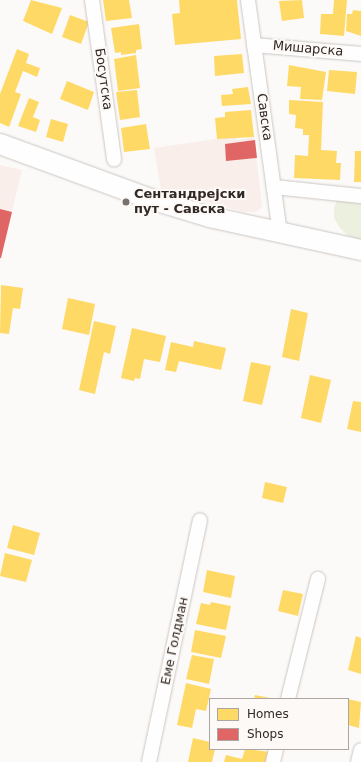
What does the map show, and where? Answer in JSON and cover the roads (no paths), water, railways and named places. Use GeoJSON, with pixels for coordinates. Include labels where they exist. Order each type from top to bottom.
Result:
{"type":"FeatureCollection","features":[{"type":"Feature","properties":{"kind":"main road"},"geometry":{"type":"LineString","coordinates":[[0,144],[150,199],[210,218],[361,250]]}},
{"type":"Feature","properties":{"kind":"street","name":"Босутска"},"geometry":{"type":"LineString","coordinates":[[92,0],[114,159]]}},
{"type":"Feature","properties":{"kind":"street","name":"Савска"},"geometry":{"type":"LineString","coordinates":[[248,0],[280,234]]}},
{"type":"Feature","properties":{"kind":"street","name":"Мишарска"},"geometry":{"type":"LineString","coordinates":[[254,45],[361,54]]}},
{"type":"Feature","properties":{"kind":"street"},"geometry":{"type":"LineString","coordinates":[[274,187],[361,196]]}},
{"type":"Feature","properties":{"kind":"street","name":"Еме Голдман"},"geometry":{"type":"LineString","coordinates":[[149,762],[200,520]]}},
{"type":"Feature","properties":{"kind":"street"},"geometry":{"type":"LineString","coordinates":[[288,698],[318,579]]}},
{"type":"Feature","properties":{"kind":"street"},"geometry":{"type":"LineString","coordinates":[[273,762],[276,750]]}},
{"type":"Feature","properties":{"kind":"street"},"geometry":{"type":"LineString","coordinates":[[358,762],[361,750]]}},
{"type":"Feature","properties":{"kind":"place","name":"Сентандрејски пут - Савска"},"geometry":{"type":"Point","coordinates":[126,202]}}]}
